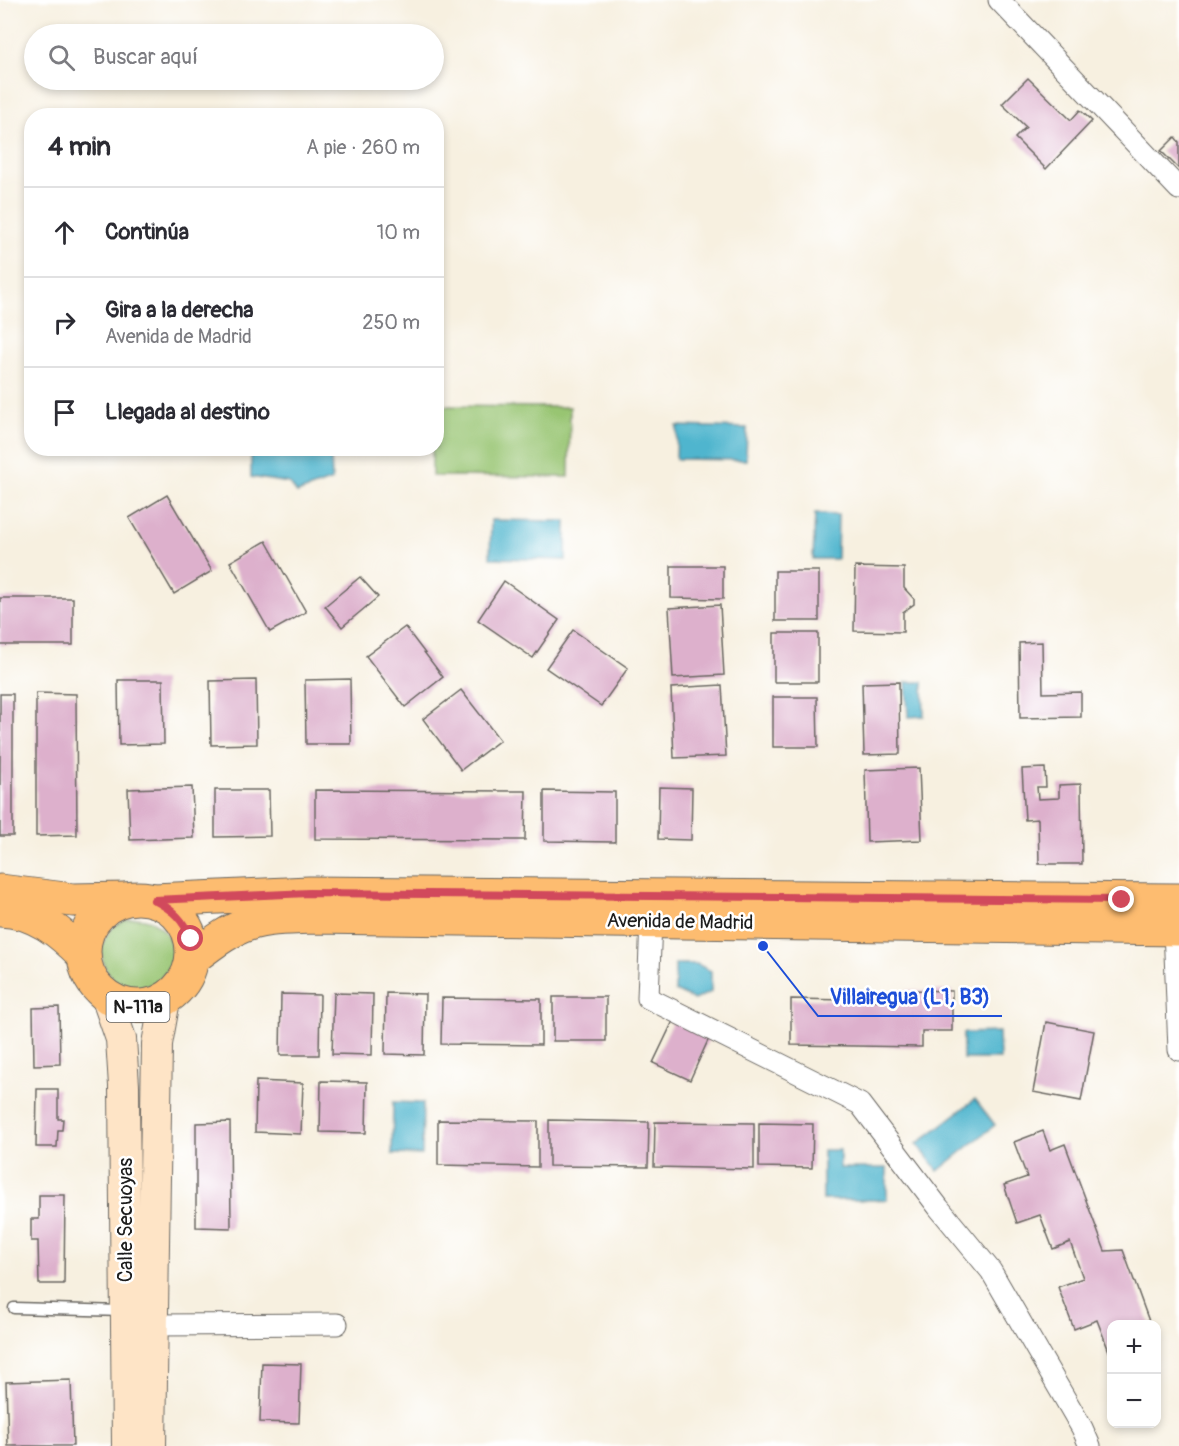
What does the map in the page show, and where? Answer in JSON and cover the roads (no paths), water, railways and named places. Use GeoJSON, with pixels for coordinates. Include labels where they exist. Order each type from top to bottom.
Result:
{"type":"FeatureCollection","features":[{"type":"Feature","properties":{"kind":"main road","name":"Avenida de Madrid"},"geometry":{"type":"LineString","coordinates":[[0,891],[73,900],[140,900],[309,893],[1177,920]]}},
{"type":"Feature","properties":{"kind":"main road"},"geometry":{"type":"LineString","coordinates":[[84,956],[85,941],[90,927],[105,910],[140,900],[171,909],[184,922],[191,939],[193,958]]}},
{"type":"Feature","properties":{"kind":"main road","name":"N-111a"},"geometry":{"type":"LineString","coordinates":[[0,910],[11,910],[42,921],[66,937],[84,956],[87,972],[95,985],[119,1004],[135,1007],[150,1006],[165,1000],[179,989],[188,975],[193,958]]}},
{"type":"Feature","properties":{"kind":"main road","name":"Avenida de Madrid"},"geometry":{"type":"LineString","coordinates":[[193,958],[227,931],[266,919],[1177,920]]}},
{"type":"Feature","properties":{"kind":"main road","name":"Calle Secuoyas"},"geometry":{"type":"LineString","coordinates":[[106,996],[121,1038],[139,1318],[151,1446]]}},
{"type":"Feature","properties":{"kind":"main road","name":"Calle Secuoyas"},"geometry":{"type":"LineString","coordinates":[[127,1446],[139,1318],[157,1044],[165,1000]]}},
{"type":"Feature","properties":{"kind":"street"},"geometry":{"type":"LineString","coordinates":[[999,0],[1179,189]]}},
{"type":"Feature","properties":{"kind":"street"},"geometry":{"type":"LineString","coordinates":[[651,920],[648,998],[860,1104],[939,1208],[991,1270],[1082,1428],[1090,1446]]}},
{"type":"Feature","properties":{"kind":"street"},"geometry":{"type":"LineString","coordinates":[[1177,920],[1179,1050]]}},
{"type":"Feature","properties":{"kind":"street"},"geometry":{"type":"LineString","coordinates":[[139,1318],[337,1324]]}},
{"type":"Feature","properties":{"kind":"lane"},"geometry":{"type":"LineString","coordinates":[[15,1308],[139,1318]]}},
{"type":"Feature","properties":{"kind":"water"},"geometry":{"type":"Polygon","coordinates":[[[677,426],[747,428],[746,460],[676,459],[677,426]]]}},
{"type":"Feature","properties":{"kind":"water"},"geometry":{"type":"Polygon","coordinates":[[[251,456],[331,456],[332,480],[297,493],[289,483],[251,477],[251,456]]]}},
{"type":"Feature","properties":{"kind":"water"},"geometry":{"type":"Polygon","coordinates":[[[815,514],[838,515],[837,559],[813,559],[815,514]]]}},
{"type":"Feature","properties":{"kind":"water"},"geometry":{"type":"Polygon","coordinates":[[[491,520],[566,521],[566,560],[490,558],[491,520]]]}},
{"type":"Feature","properties":{"kind":"water"},"geometry":{"type":"Polygon","coordinates":[[[906,682],[923,682],[924,716],[908,717],[906,682]]]}},
{"type":"Feature","properties":{"kind":"water"},"geometry":{"type":"Polygon","coordinates":[[[675,964],[697,964],[711,971],[711,992],[694,1000],[675,991],[675,964]]]}},
{"type":"Feature","properties":{"kind":"water"},"geometry":{"type":"Polygon","coordinates":[[[999,1032],[1000,1059],[963,1059],[963,1033],[999,1032]]]}},
{"type":"Feature","properties":{"kind":"water"},"geometry":{"type":"Polygon","coordinates":[[[975,1099],[995,1125],[938,1171],[917,1144],[975,1099]]]}},
{"type":"Feature","properties":{"kind":"water"},"geometry":{"type":"Polygon","coordinates":[[[393,1102],[423,1103],[422,1155],[392,1154],[393,1102]]]}},
{"type":"Feature","properties":{"kind":"water"},"geometry":{"type":"Polygon","coordinates":[[[823,1150],[840,1150],[840,1168],[887,1168],[887,1200],[823,1200],[823,1150]]]}},
{"type":"Feature","properties":{"kind":"place","name":"Villairegua (L1, B3)"},"geometry":{"type":"Point","coordinates":[763,946]}}]}
